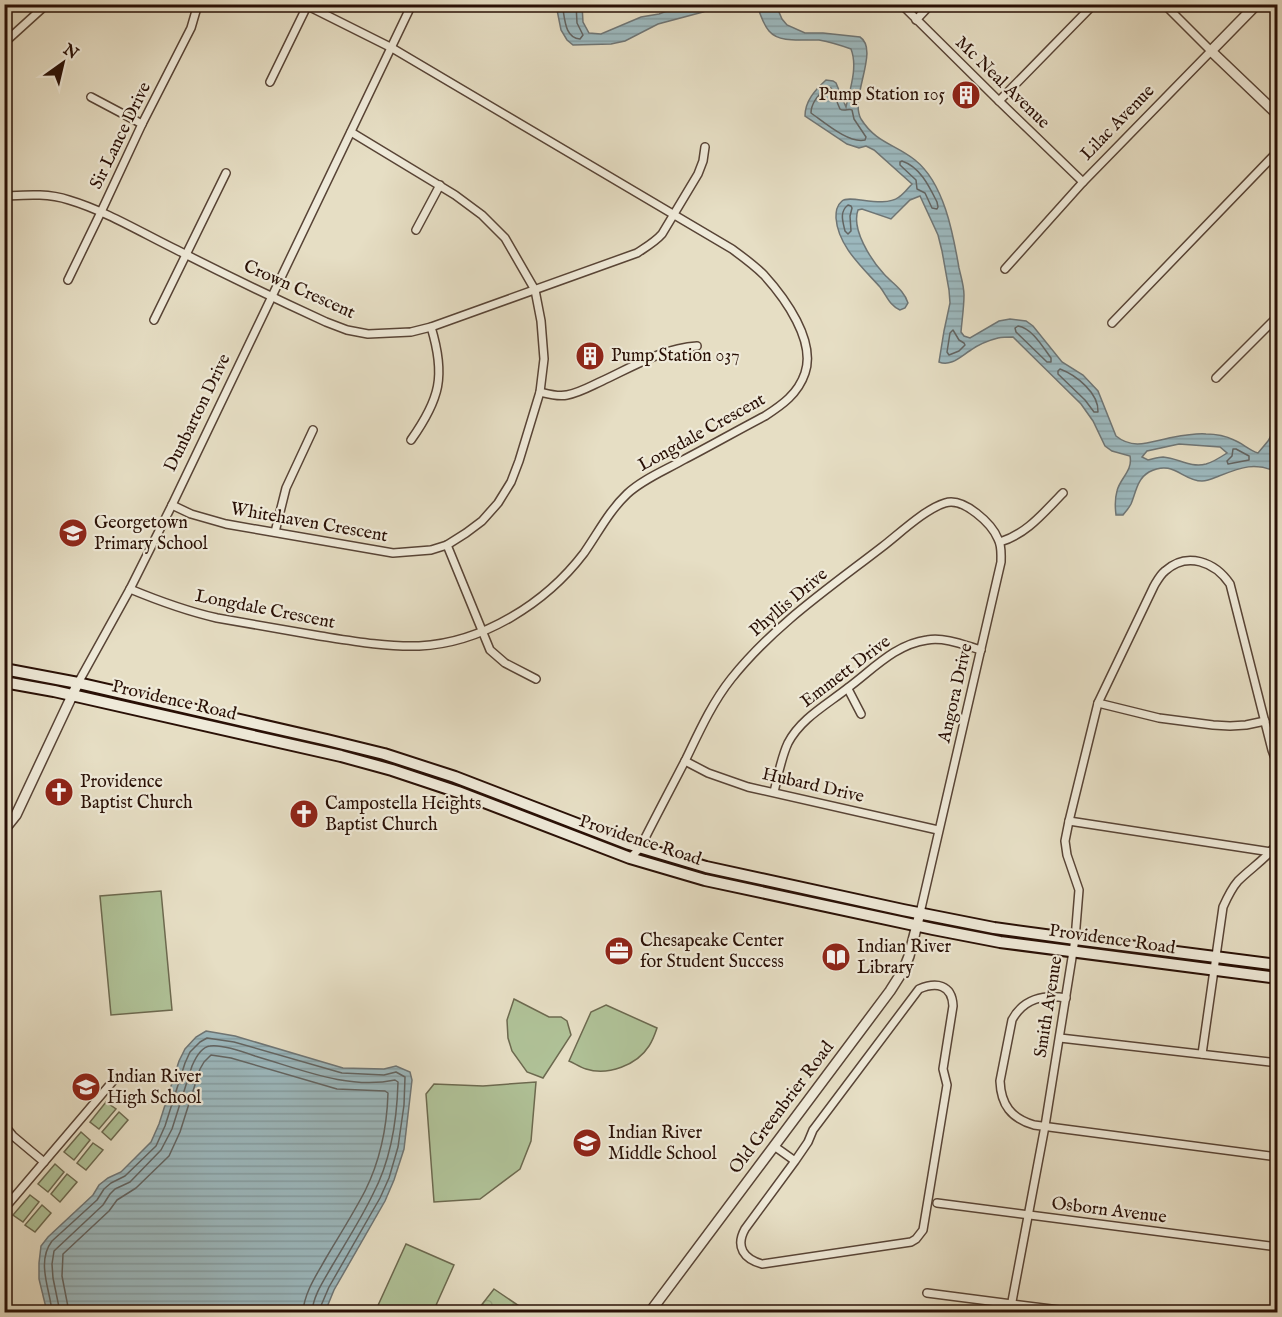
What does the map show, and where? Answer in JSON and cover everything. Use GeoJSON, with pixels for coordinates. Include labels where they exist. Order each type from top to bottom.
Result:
{"type":"FeatureCollection","features":[{"type":"Feature","properties":{"kind":"main road","name":"Providence Road"},"geometry":{"type":"LineString","coordinates":[[4,669],[78,683],[405,760],[447,774],[604,836],[706,867],[994,928],[1278,965]]}},
{"type":"Feature","properties":{"kind":"main road","name":"Providence Road"},"geometry":{"type":"LineString","coordinates":[[4,682],[72,695],[328,753],[392,770],[458,792],[630,858],[705,880],[1000,942],[1278,978]]}},
{"type":"Feature","properties":{"kind":"street"},"geometry":{"type":"LineString","coordinates":[[4,43],[47,4]]}},
{"type":"Feature","properties":{"kind":"street","name":"Sir Lance Drive"},"geometry":{"type":"LineString","coordinates":[[68,280],[142,124],[191,28],[198,4]]}},
{"type":"Feature","properties":{"kind":"street","name":"Dunbarton Drive"},"geometry":{"type":"LineString","coordinates":[[4,830],[16,815],[78,683],[130,589],[172,505],[412,4]]}},
{"type":"Feature","properties":{"kind":"street","name":"Mc Neal Avenue"},"geometry":{"type":"LineString","coordinates":[[901,4],[1083,182]]}},
{"type":"Feature","properties":{"kind":"street"},"geometry":{"type":"LineString","coordinates":[[916,20],[931,4]]}},
{"type":"Feature","properties":{"kind":"street"},"geometry":{"type":"LineString","coordinates":[[999,101],[1094,4]]}},
{"type":"Feature","properties":{"kind":"street"},"geometry":{"type":"LineString","coordinates":[[1164,4],[1278,115]]}},
{"type":"Feature","properties":{"kind":"street","name":"Lilac Avenue"},"geometry":{"type":"LineString","coordinates":[[1005,269],[1083,182],[1257,4]]}},
{"type":"Feature","properties":{"kind":"street"},"geometry":{"type":"LineString","coordinates":[[270,82],[306,5]]}},
{"type":"Feature","properties":{"kind":"street","name":"Longdale Crescent"},"geometry":{"type":"LineString","coordinates":[[130,589],[164,604],[217,618],[388,646],[420,646],[447,642],[482,631],[530,605],[562,579],[627,494],[645,480],[782,406],[792,396],[806,372],[807,359],[804,340],[793,316],[777,291],[749,261],[392,48],[306,5]]}},
{"type":"Feature","properties":{"kind":"street"},"geometry":{"type":"LineString","coordinates":[[91,97],[142,124]]}},
{"type":"Feature","properties":{"kind":"street","name":"Whitehaven Crescent"},"geometry":{"type":"LineString","coordinates":[[172,505],[212,520],[393,553],[430,550],[447,545],[482,521],[498,503],[511,482],[540,392],[544,359],[541,321],[535,290],[509,246],[494,226],[440,185],[351,132]]}},
{"type":"Feature","properties":{"kind":"street","name":"Crown Crescent"},"geometry":{"type":"LineString","coordinates":[[4,196],[51,196],[67,199],[102,212],[187,256],[347,330],[368,334],[411,332],[431,327],[642,250],[662,234],[698,174],[705,147]]}},
{"type":"Feature","properties":{"kind":"street"},"geometry":{"type":"LineString","coordinates":[[1112,323],[1278,151]]}},
{"type":"Feature","properties":{"kind":"street"},"geometry":{"type":"LineString","coordinates":[[154,320],[226,173]]}},
{"type":"Feature","properties":{"kind":"street"},"geometry":{"type":"LineString","coordinates":[[416,230],[440,185]]}},
{"type":"Feature","properties":{"kind":"street"},"geometry":{"type":"LineString","coordinates":[[1216,378],[1278,316]]}},
{"type":"Feature","properties":{"kind":"street"},"geometry":{"type":"LineString","coordinates":[[411,440],[433,404],[438,385],[438,349],[431,327]]}},
{"type":"Feature","properties":{"kind":"street"},"geometry":{"type":"LineString","coordinates":[[540,392],[567,395],[667,351],[697,346]]}},
{"type":"Feature","properties":{"kind":"street"},"geometry":{"type":"LineString","coordinates":[[276,532],[286,488],[313,430]]}},
{"type":"Feature","properties":{"kind":"street"},"geometry":{"type":"LineString","coordinates":[[1000,542],[1020,533],[1063,493]]}},
{"type":"Feature","properties":{"kind":"street","name":"Phyllis Drive"},"geometry":{"type":"LineString","coordinates":[[630,858],[640,848],[707,716],[729,681],[777,629],[937,506],[952,502],[963,505],[990,526],[1000,542]]}},
{"type":"Feature","properties":{"kind":"street","name":"Angora Drive"},"geometry":{"type":"LineString","coordinates":[[920,913],[999,572],[1000,542]]}},
{"type":"Feature","properties":{"kind":"street"},"geometry":{"type":"LineString","coordinates":[[447,545],[490,650],[505,663],[536,679]]}},
{"type":"Feature","properties":{"kind":"street","name":"Smith Avenue"},"geometry":{"type":"LineString","coordinates":[[1010,1312],[1046,1126],[1075,939],[1079,890],[1067,855],[1065,841],[1069,822],[1098,702],[1154,586],[1164,572],[1173,565],[1188,561],[1208,564],[1224,575],[1230,584],[1265,721]]}},
{"type":"Feature","properties":{"kind":"street","name":"Emmett Drive"},"geometry":{"type":"LineString","coordinates":[[774,792],[783,757],[789,742],[799,728],[812,715],[886,657],[906,646],[928,639],[940,639],[981,650]]}},
{"type":"Feature","properties":{"kind":"street"},"geometry":{"type":"LineString","coordinates":[[848,689],[861,714]]}},
{"type":"Feature","properties":{"kind":"street"},"geometry":{"type":"LineString","coordinates":[[1098,702],[1159,718],[1213,725],[1246,725],[1265,721],[1278,766]]}},
{"type":"Feature","properties":{"kind":"street","name":"Hubard Drive"},"geometry":{"type":"LineString","coordinates":[[684,761],[730,782],[939,830]]}},
{"type":"Feature","properties":{"kind":"street"},"geometry":{"type":"LineString","coordinates":[[1069,822],[1271,852]]}},
{"type":"Feature","properties":{"kind":"street"},"geometry":{"type":"LineString","coordinates":[[1202,1054],[1223,907],[1230,892],[1242,878],[1278,843]]}},
{"type":"Feature","properties":{"kind":"street","name":"Old Greenbrier Road"},"geometry":{"type":"LineString","coordinates":[[650,1312],[890,991],[904,969],[909,956],[920,913]]}},
{"type":"Feature","properties":{"kind":"street"},"geometry":{"type":"LineString","coordinates":[[930,985],[941,985],[950,992],[953,1006],[943,1069],[947,1085],[923,1230],[916,1239],[911,1242],[762,1264],[752,1261],[745,1255],[741,1246],[741,1236],[795,1161],[813,1130],[919,989],[930,985]]}},
{"type":"Feature","properties":{"kind":"street"},"geometry":{"type":"LineString","coordinates":[[1066,998],[1047,996],[1038,998],[1016,1013],[1009,1028],[1000,1091],[1008,1110],[1015,1117],[1034,1125],[1278,1157]]}},
{"type":"Feature","properties":{"kind":"street"},"geometry":{"type":"LineString","coordinates":[[1060,1038],[1278,1063]]}},
{"type":"Feature","properties":{"kind":"street"},"geometry":{"type":"LineString","coordinates":[[4,1209],[113,1082]]}},
{"type":"Feature","properties":{"kind":"street"},"geometry":{"type":"LineString","coordinates":[[4,1125],[13,1136],[44,1162]]}},
{"type":"Feature","properties":{"kind":"street"},"geometry":{"type":"LineString","coordinates":[[774,1146],[795,1161]]}},
{"type":"Feature","properties":{"kind":"street","name":"Osborn Avenue"},"geometry":{"type":"LineString","coordinates":[[938,1203],[1278,1247]]}},
{"type":"Feature","properties":{"kind":"street"},"geometry":{"type":"LineString","coordinates":[[927,1293],[1075,1312]]}},
{"type":"Feature","properties":{"kind":"green space"},"geometry":{"type":"Polygon","coordinates":[[[161,891],[172,1010],[111,1015],[100,896],[161,891]]]}},
{"type":"Feature","properties":{"kind":"green space"},"geometry":{"type":"Polygon","coordinates":[[[514,999],[549,1017],[561,1017],[567,1021],[571,1035],[543,1078],[527,1072],[512,1051],[508,1038],[507,1020],[514,999]]]}},
{"type":"Feature","properties":{"kind":"green space"},"geometry":{"type":"Polygon","coordinates":[[[606,1005],[657,1028],[649,1046],[637,1059],[612,1070],[595,1071],[569,1061],[591,1012],[606,1005]]]}},
{"type":"Feature","properties":{"kind":"green space"},"geometry":{"type":"Polygon","coordinates":[[[536,1082],[531,1141],[520,1169],[480,1199],[434,1202],[426,1094],[434,1084],[483,1086],[536,1082]]]}},
{"type":"Feature","properties":{"kind":"green space"},"geometry":{"type":"Polygon","coordinates":[[[106,1102],[116,1109],[99,1129],[90,1122],[106,1102]]]}},
{"type":"Feature","properties":{"kind":"green space"},"geometry":{"type":"Polygon","coordinates":[[[119,1112],[128,1120],[111,1140],[102,1132],[119,1112]]]}},
{"type":"Feature","properties":{"kind":"green space"},"geometry":{"type":"Polygon","coordinates":[[[81,1132],[90,1140],[74,1160],[64,1152],[81,1132]]]}},
{"type":"Feature","properties":{"kind":"green space"},"geometry":{"type":"Polygon","coordinates":[[[93,1143],[103,1150],[86,1170],[77,1163],[93,1143]]]}},
{"type":"Feature","properties":{"kind":"green space"},"geometry":{"type":"Polygon","coordinates":[[[55,1164],[64,1172],[48,1192],[38,1184],[55,1164]]]}},
{"type":"Feature","properties":{"kind":"green space"},"geometry":{"type":"Polygon","coordinates":[[[67,1174],[77,1182],[60,1202],[51,1194],[67,1174]]]}},
{"type":"Feature","properties":{"kind":"green space"},"geometry":{"type":"Polygon","coordinates":[[[30,1195],[39,1202],[23,1222],[13,1215],[30,1195]]]}},
{"type":"Feature","properties":{"kind":"green space"},"geometry":{"type":"Polygon","coordinates":[[[42,1205],[51,1213],[35,1232],[25,1225],[42,1205]]]}},
{"type":"Feature","properties":{"kind":"green space"},"geometry":{"type":"Polygon","coordinates":[[[406,1244],[454,1265],[433,1312],[375,1312],[406,1244]]]}},
{"type":"Feature","properties":{"kind":"green space"},"geometry":{"type":"Polygon","coordinates":[[[494,1289],[528,1312],[476,1312],[494,1289]]]}},
{"type":"Feature","properties":{"kind":"water"},"geometry":{"type":"Polygon","coordinates":[[[556,5],[582,5],[583,22],[589,33],[601,34],[641,17],[659,14],[683,5],[720,5],[658,24],[625,41],[611,44],[573,45],[561,30],[556,5]]]}},
{"type":"Feature","properties":{"kind":"water"},"geometry":{"type":"Polygon","coordinates":[[[757,5],[776,5],[787,25],[805,33],[860,37],[865,43],[866,63],[858,110],[861,119],[879,138],[915,160],[925,170],[940,195],[950,225],[963,285],[961,332],[964,336],[970,338],[999,321],[1010,319],[1026,321],[1033,326],[1062,362],[1083,375],[1098,391],[1116,436],[1129,443],[1142,444],[1188,435],[1213,434],[1224,436],[1258,453],[1277,425],[1277,472],[1255,466],[1202,481],[1189,478],[1171,469],[1158,469],[1142,478],[1129,507],[1123,515],[1116,515],[1116,494],[1130,466],[1130,456],[1112,451],[1105,446],[1093,421],[1081,404],[1013,337],[988,341],[952,362],[939,362],[950,303],[949,290],[938,235],[920,196],[910,200],[891,219],[862,209],[858,210],[857,226],[868,253],[906,298],[908,303],[900,310],[891,303],[846,247],[841,238],[836,214],[839,205],[846,199],[884,202],[901,196],[912,184],[874,150],[866,146],[859,148],[847,144],[805,116],[811,96],[826,80],[836,83],[846,107],[854,71],[851,49],[819,40],[779,38],[767,28],[757,5]],[[1179,444],[1147,451],[1142,457],[1148,460],[1163,457],[1200,465],[1227,453],[1220,447],[1179,444]]]}},
{"type":"Feature","properties":{"kind":"water"},"geometry":{"type":"Polygon","coordinates":[[[206,1031],[235,1036],[343,1068],[384,1069],[396,1066],[410,1072],[412,1080],[404,1149],[394,1180],[385,1201],[334,1290],[325,1312],[47,1312],[39,1279],[41,1246],[93,1195],[99,1185],[121,1172],[151,1142],[179,1061],[185,1049],[196,1037],[206,1031]]]}},
{"type":"Feature","properties":{"kind":"place","name":"Pump Station 105"},"geometry":{"type":"Point","coordinates":[966,95]}},
{"type":"Feature","properties":{"kind":"place","name":"Pump Station 037"},"geometry":{"type":"Point","coordinates":[590,356]}},
{"type":"Feature","properties":{"kind":"place","name":"Georgetown Primary School"},"geometry":{"type":"Point","coordinates":[73,533]}},
{"type":"Feature","properties":{"kind":"place","name":"Providence Baptist Church"},"geometry":{"type":"Point","coordinates":[59,792]}},
{"type":"Feature","properties":{"kind":"place","name":"Campostella Heights Baptist Church"},"geometry":{"type":"Point","coordinates":[304,814]}},
{"type":"Feature","properties":{"kind":"place","name":"Chesapeake Center for Student Success"},"geometry":{"type":"Point","coordinates":[619,951]}},
{"type":"Feature","properties":{"kind":"place","name":"Indian River Library"},"geometry":{"type":"Point","coordinates":[836,957]}},
{"type":"Feature","properties":{"kind":"place","name":"Indian River High School"},"geometry":{"type":"Point","coordinates":[86,1087]}},
{"type":"Feature","properties":{"kind":"place","name":"Indian River Middle School"},"geometry":{"type":"Point","coordinates":[587,1143]}}]}
